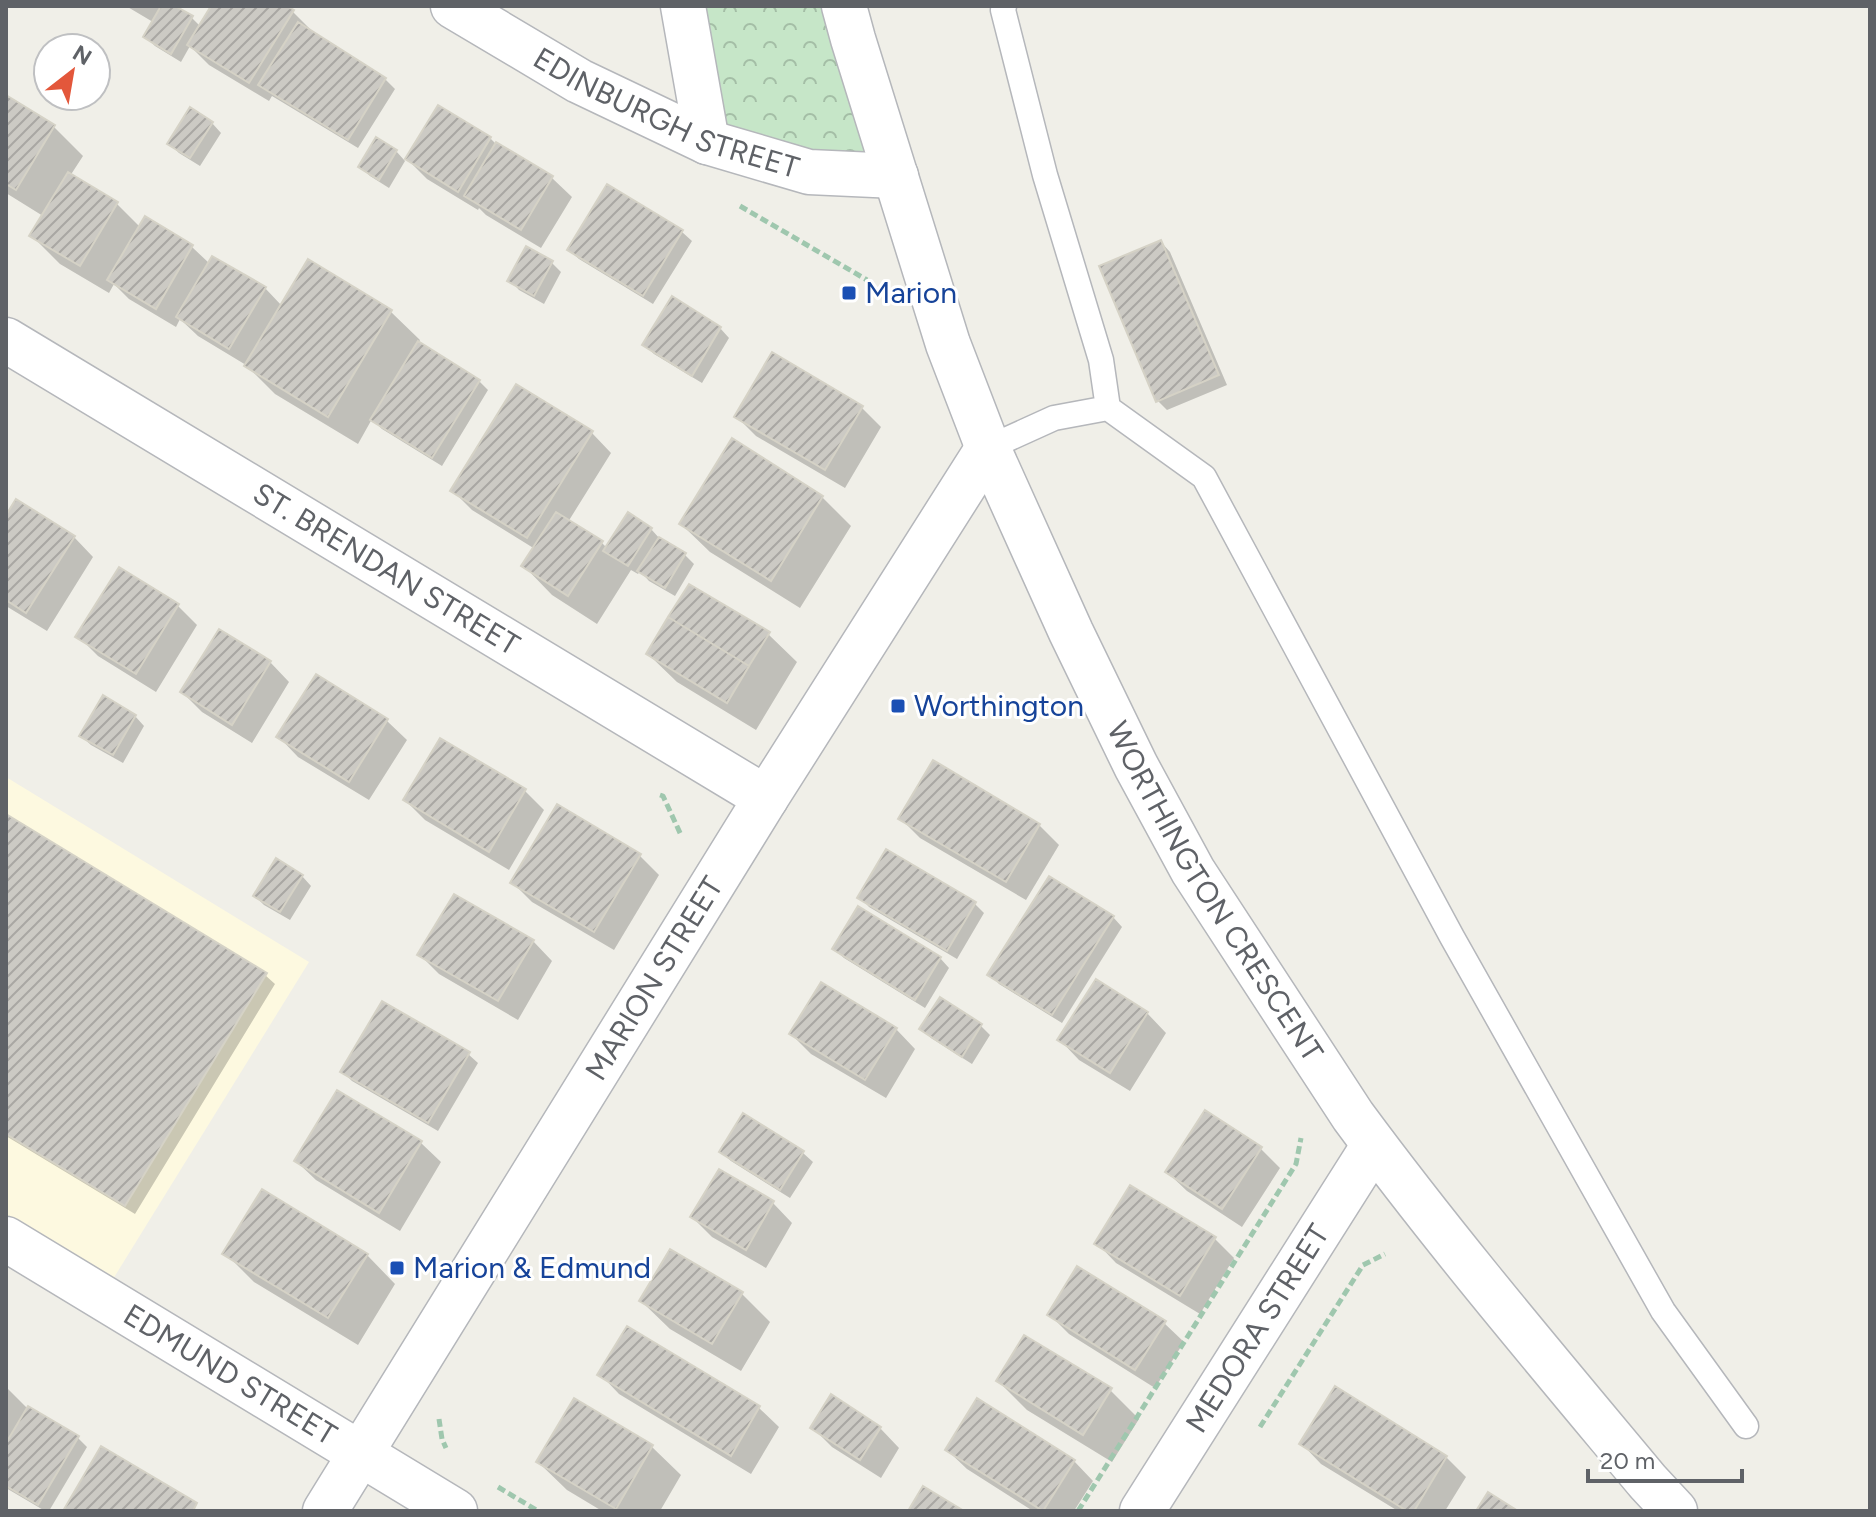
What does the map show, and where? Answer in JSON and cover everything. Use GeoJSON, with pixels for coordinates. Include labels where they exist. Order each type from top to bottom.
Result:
{"type":"FeatureCollection","features":[{"type":"Feature","properties":{"kind":"street","name":"EDINBURGH STREET"},"geometry":{"type":"LineString","coordinates":[[453,6],[579,81],[707,142],[809,172],[896,176]]}},
{"type":"Feature","properties":{"kind":"street"},"geometry":{"type":"LineString","coordinates":[[683,6],[707,142]]}},
{"type":"Feature","properties":{"kind":"street","name":"WORTHINGTON CRESCENT"},"geometry":{"type":"LineString","coordinates":[[844,6],[948,344],[988,448],[1071,632],[1136,766],[1193,871],[1374,1145],[1479,1278],[1675,1511]]}},
{"type":"Feature","properties":{"kind":"street","name":"ST. BRENDAN STREET"},"geometry":{"type":"LineString","coordinates":[[6,340],[766,798]]}},
{"type":"Feature","properties":{"kind":"street","name":"MARION STREET"},"geometry":{"type":"LineString","coordinates":[[325,1511],[766,798],[988,448]]}},
{"type":"Feature","properties":{"kind":"street","name":"MEDORA STREET"},"geometry":{"type":"LineString","coordinates":[[1142,1511],[1374,1145]]}},
{"type":"Feature","properties":{"kind":"street","name":"EDMUND STREET"},"geometry":{"type":"LineString","coordinates":[[6,1239],[455,1511]]}},
{"type":"Feature","properties":{"kind":"lane"},"geometry":{"type":"LineString","coordinates":[[1004,6],[1045,175],[1101,360],[1108,408],[1204,477],[1452,937],[1663,1311],[1746,1426]]}},
{"type":"Feature","properties":{"kind":"lane"},"geometry":{"type":"LineString","coordinates":[[988,448],[1054,418],[1108,408]]}},
{"type":"Feature","properties":{"kind":"path"},"geometry":{"type":"LineString","coordinates":[[1078,1511],[1296,1164],[1301,1138]]}},
{"type":"Feature","properties":{"kind":"path"},"geometry":{"type":"LineString","coordinates":[[1260,1427],[1363,1265],[1385,1254]]}},
{"type":"Feature","properties":{"kind":"shaded area"},"geometry":{"type":"Polygon","coordinates":[[[6,777],[309,962],[105,1292],[6,1231],[6,777]]]}},
{"type":"Feature","properties":{"kind":"green space"},"geometry":{"type":"Polygon","coordinates":[[[680,6],[848,6],[899,171],[703,138],[680,6]]]}},
{"type":"Feature","properties":{"kind":"building"},"geometry":{"type":"Polygon","coordinates":[[[161,6],[175,6],[193,16],[171,54],[143,37],[161,6]]]}},
{"type":"Feature","properties":{"kind":"building"},"geometry":{"type":"Polygon","coordinates":[[[211,6],[287,6],[294,10],[249,83],[187,45],[211,6]]]}},
{"type":"Feature","properties":{"kind":"building"},"geometry":{"type":"Polygon","coordinates":[[[298,22],[386,78],[348,140],[258,85],[298,22]]]}},
{"type":"Feature","properties":{"kind":"building"},"geometry":{"type":"Polygon","coordinates":[[[6,95],[55,125],[16,190],[6,184],[6,95]]]}},
{"type":"Feature","properties":{"kind":"building"},"geometry":{"type":"Polygon","coordinates":[[[438,105],[491,137],[458,192],[405,159],[438,105]]]}},
{"type":"Feature","properties":{"kind":"building"},"geometry":{"type":"Polygon","coordinates":[[[190,107],[213,122],[190,158],[167,144],[190,107]]]}},
{"type":"Feature","properties":{"kind":"building"},"geometry":{"type":"Polygon","coordinates":[[[376,137],[397,150],[379,180],[358,167],[376,137]]]}},
{"type":"Feature","properties":{"kind":"building"},"geometry":{"type":"Polygon","coordinates":[[[496,142],[553,176],[521,230],[464,196],[496,142]]]}},
{"type":"Feature","properties":{"kind":"building"},"geometry":{"type":"Polygon","coordinates":[[[68,172],[118,202],[80,266],[29,236],[68,172]]]}},
{"type":"Feature","properties":{"kind":"building"},"geometry":{"type":"Polygon","coordinates":[[[607,184],[683,230],[643,296],[567,250],[607,184]]]}},
{"type":"Feature","properties":{"kind":"building"},"geometry":{"type":"Polygon","coordinates":[[[145,216],[193,245],[156,309],[107,280],[145,216]]]}},
{"type":"Feature","properties":{"kind":"building"},"geometry":{"type":"Polygon","coordinates":[[[1161,240],[1219,375],[1156,402],[1099,266],[1161,240]]]}},
{"type":"Feature","properties":{"kind":"building"},"geometry":{"type":"Polygon","coordinates":[[[526,246],[553,261],[534,296],[507,281],[526,246]]]}},
{"type":"Feature","properties":{"kind":"building"},"geometry":{"type":"Polygon","coordinates":[[[212,256],[266,287],[229,349],[176,317],[212,256]]]}},
{"type":"Feature","properties":{"kind":"building"},"geometry":{"type":"Polygon","coordinates":[[[308,259],[392,310],[328,417],[244,366],[308,259]]]}},
{"type":"Feature","properties":{"kind":"building"},"geometry":{"type":"Polygon","coordinates":[[[672,296],[721,327],[692,376],[642,345],[672,296]]]}},
{"type":"Feature","properties":{"kind":"building"},"geometry":{"type":"Polygon","coordinates":[[[418,341],[480,380],[432,458],[370,420],[418,341]]]}},
{"type":"Feature","properties":{"kind":"building"},"geometry":{"type":"Polygon","coordinates":[[[772,352],[863,406],[825,470],[734,417],[772,352]]]}},
{"type":"Feature","properties":{"kind":"building"},"geometry":{"type":"Polygon","coordinates":[[[516,384],[593,431],[527,538],[450,491],[516,384]]]}},
{"type":"Feature","properties":{"kind":"building"},"geometry":{"type":"Polygon","coordinates":[[[732,438],[823,496],[771,581],[679,524],[732,438]]]}},
{"type":"Feature","properties":{"kind":"building"},"geometry":{"type":"Polygon","coordinates":[[[16,499],[75,536],[26,613],[6,600],[6,515],[16,499]]]}},
{"type":"Feature","properties":{"kind":"building"},"geometry":{"type":"Polygon","coordinates":[[[556,512],[603,541],[568,596],[521,566],[556,512]]]}},
{"type":"Feature","properties":{"kind":"building"},"geometry":{"type":"Polygon","coordinates":[[[628,512],[652,528],[628,566],[603,551],[628,512]]]}},
{"type":"Feature","properties":{"kind":"building"},"geometry":{"type":"Polygon","coordinates":[[[659,537],[686,553],[665,588],[637,571],[659,537]]]}},
{"type":"Feature","properties":{"kind":"building"},"geometry":{"type":"Polygon","coordinates":[[[119,567],[179,604],[136,674],[75,637],[119,567]]]}},
{"type":"Feature","properties":{"kind":"building"},"geometry":{"type":"Polygon","coordinates":[[[689,584],[770,632],[749,666],[668,617],[689,584]]]}},
{"type":"Feature","properties":{"kind":"building"},"geometry":{"type":"Polygon","coordinates":[[[668,617],[749,666],[727,703],[646,654],[668,617]]]}},
{"type":"Feature","properties":{"kind":"building"},"geometry":{"type":"Polygon","coordinates":[[[219,629],[271,661],[232,725],[180,692],[219,629]]]}},
{"type":"Feature","properties":{"kind":"building"},"geometry":{"type":"Polygon","coordinates":[[[316,674],[388,719],[349,782],[276,737],[316,674]]]}},
{"type":"Feature","properties":{"kind":"building"},"geometry":{"type":"Polygon","coordinates":[[[103,695],[136,715],[113,755],[79,736],[103,695]]]}},
{"type":"Feature","properties":{"kind":"building"},"geometry":{"type":"Polygon","coordinates":[[[440,738],[526,789],[489,852],[403,800],[440,738]]]}},
{"type":"Feature","properties":{"kind":"building"},"geometry":{"type":"Polygon","coordinates":[[[933,760],[1040,824],[1006,882],[898,819],[933,760]]]}},
{"type":"Feature","properties":{"kind":"building"},"geometry":{"type":"Polygon","coordinates":[[[557,804],[641,854],[594,932],[510,883],[557,804]]]}},
{"type":"Feature","properties":{"kind":"building"},"geometry":{"type":"Polygon","coordinates":[[[6,814],[267,973],[125,1206],[6,1134],[6,814]]]}},
{"type":"Feature","properties":{"kind":"building"},"geometry":{"type":"Polygon","coordinates":[[[886,849],[976,902],[947,951],[857,898],[886,849]]]}},
{"type":"Feature","properties":{"kind":"building"},"geometry":{"type":"Polygon","coordinates":[[[276,858],[303,875],[280,912],[253,896],[276,858]]]}},
{"type":"Feature","properties":{"kind":"building"},"geometry":{"type":"Polygon","coordinates":[[[1049,876],[1114,916],[1052,1015],[987,975],[1049,876]]]}},
{"type":"Feature","properties":{"kind":"building"},"geometry":{"type":"Polygon","coordinates":[[[454,894],[534,940],[498,1001],[417,955],[454,894]]]}},
{"type":"Feature","properties":{"kind":"building"},"geometry":{"type":"Polygon","coordinates":[[[858,906],[941,957],[915,1000],[832,949],[858,906]]]}},
{"type":"Feature","properties":{"kind":"building"},"geometry":{"type":"Polygon","coordinates":[[[1096,979],[1148,1012],[1110,1073],[1057,1040],[1096,979]]]}},
{"type":"Feature","properties":{"kind":"building"},"geometry":{"type":"Polygon","coordinates":[[[821,982],[897,1028],[865,1080],[789,1034],[821,982]]]}},
{"type":"Feature","properties":{"kind":"building"},"geometry":{"type":"Polygon","coordinates":[[[940,997],[982,1024],[962,1057],[919,1029],[940,997]]]}},
{"type":"Feature","properties":{"kind":"building"},"geometry":{"type":"Polygon","coordinates":[[[382,1001],[470,1052],[428,1123],[340,1072],[382,1001]]]}},
{"type":"Feature","properties":{"kind":"building"},"geometry":{"type":"Polygon","coordinates":[[[337,1090],[422,1141],[379,1213],[294,1161],[337,1090]]]}},
{"type":"Feature","properties":{"kind":"building"},"geometry":{"type":"Polygon","coordinates":[[[1205,1110],[1262,1147],[1222,1209],[1165,1172],[1205,1110]]]}},
{"type":"Feature","properties":{"kind":"building"},"geometry":{"type":"Polygon","coordinates":[[[743,1113],[804,1151],[780,1190],[719,1152],[743,1113]]]}},
{"type":"Feature","properties":{"kind":"building"},"geometry":{"type":"Polygon","coordinates":[[[719,1169],[774,1201],[746,1250],[690,1217],[719,1169]]]}},
{"type":"Feature","properties":{"kind":"building"},"geometry":{"type":"Polygon","coordinates":[[[1130,1185],[1216,1237],[1180,1296],[1094,1244],[1130,1185]]]}},
{"type":"Feature","properties":{"kind":"building"},"geometry":{"type":"Polygon","coordinates":[[[262,1189],[368,1254],[328,1318],[222,1254],[262,1189]]]}},
{"type":"Feature","properties":{"kind":"building"},"geometry":{"type":"Polygon","coordinates":[[[670,1249],[743,1292],[712,1344],[639,1301],[670,1249]]]}},
{"type":"Feature","properties":{"kind":"building"},"geometry":{"type":"Polygon","coordinates":[[[1077,1266],[1166,1321],[1135,1370],[1047,1315],[1077,1266]]]}},
{"type":"Feature","properties":{"kind":"building"},"geometry":{"type":"Polygon","coordinates":[[[627,1326],[760,1406],[731,1456],[597,1375],[627,1326]]]}},
{"type":"Feature","properties":{"kind":"building"},"geometry":{"type":"Polygon","coordinates":[[[1024,1335],[1112,1388],[1083,1435],[996,1381],[1024,1335]]]}},
{"type":"Feature","properties":{"kind":"building"},"geometry":{"type":"Polygon","coordinates":[[[1335,1386],[1447,1456],[1414,1511],[1407,1511],[1299,1444],[1335,1386]]]}},
{"type":"Feature","properties":{"kind":"building"},"geometry":{"type":"Polygon","coordinates":[[[831,1394],[881,1427],[860,1460],[810,1428],[831,1394]]]}},
{"type":"Feature","properties":{"kind":"building"},"geometry":{"type":"Polygon","coordinates":[[[574,1398],[653,1445],[616,1509],[536,1462],[574,1398]]]}},
{"type":"Feature","properties":{"kind":"building"},"geometry":{"type":"Polygon","coordinates":[[[977,1398],[1075,1460],[1043,1511],[945,1450],[977,1398]]]}},
{"type":"Feature","properties":{"kind":"building"},"geometry":{"type":"Polygon","coordinates":[[[28,1406],[79,1436],[38,1505],[6,1486],[6,1443],[28,1406]]]}},
{"type":"Feature","properties":{"kind":"building"},"geometry":{"type":"Polygon","coordinates":[[[101,1446],[197,1503],[193,1511],[63,1511],[101,1446]]]}},
{"type":"Feature","properties":{"kind":"building"},"geometry":{"type":"Polygon","coordinates":[[[923,1486],[964,1511],[908,1511],[923,1486]]]}},
{"type":"Feature","properties":{"kind":"building"},"geometry":{"type":"Polygon","coordinates":[[[1488,1492],[1518,1511],[1476,1511],[1488,1492]]]}},
{"type":"Feature","properties":{"kind":"place","name":"Marion"},"geometry":{"type":"Point","coordinates":[849,293]}},
{"type":"Feature","properties":{"kind":"place","name":"Worthington"},"geometry":{"type":"Point","coordinates":[898,706]}},
{"type":"Feature","properties":{"kind":"place","name":"Marion & Edmund"},"geometry":{"type":"Point","coordinates":[397,1268]}}]}
